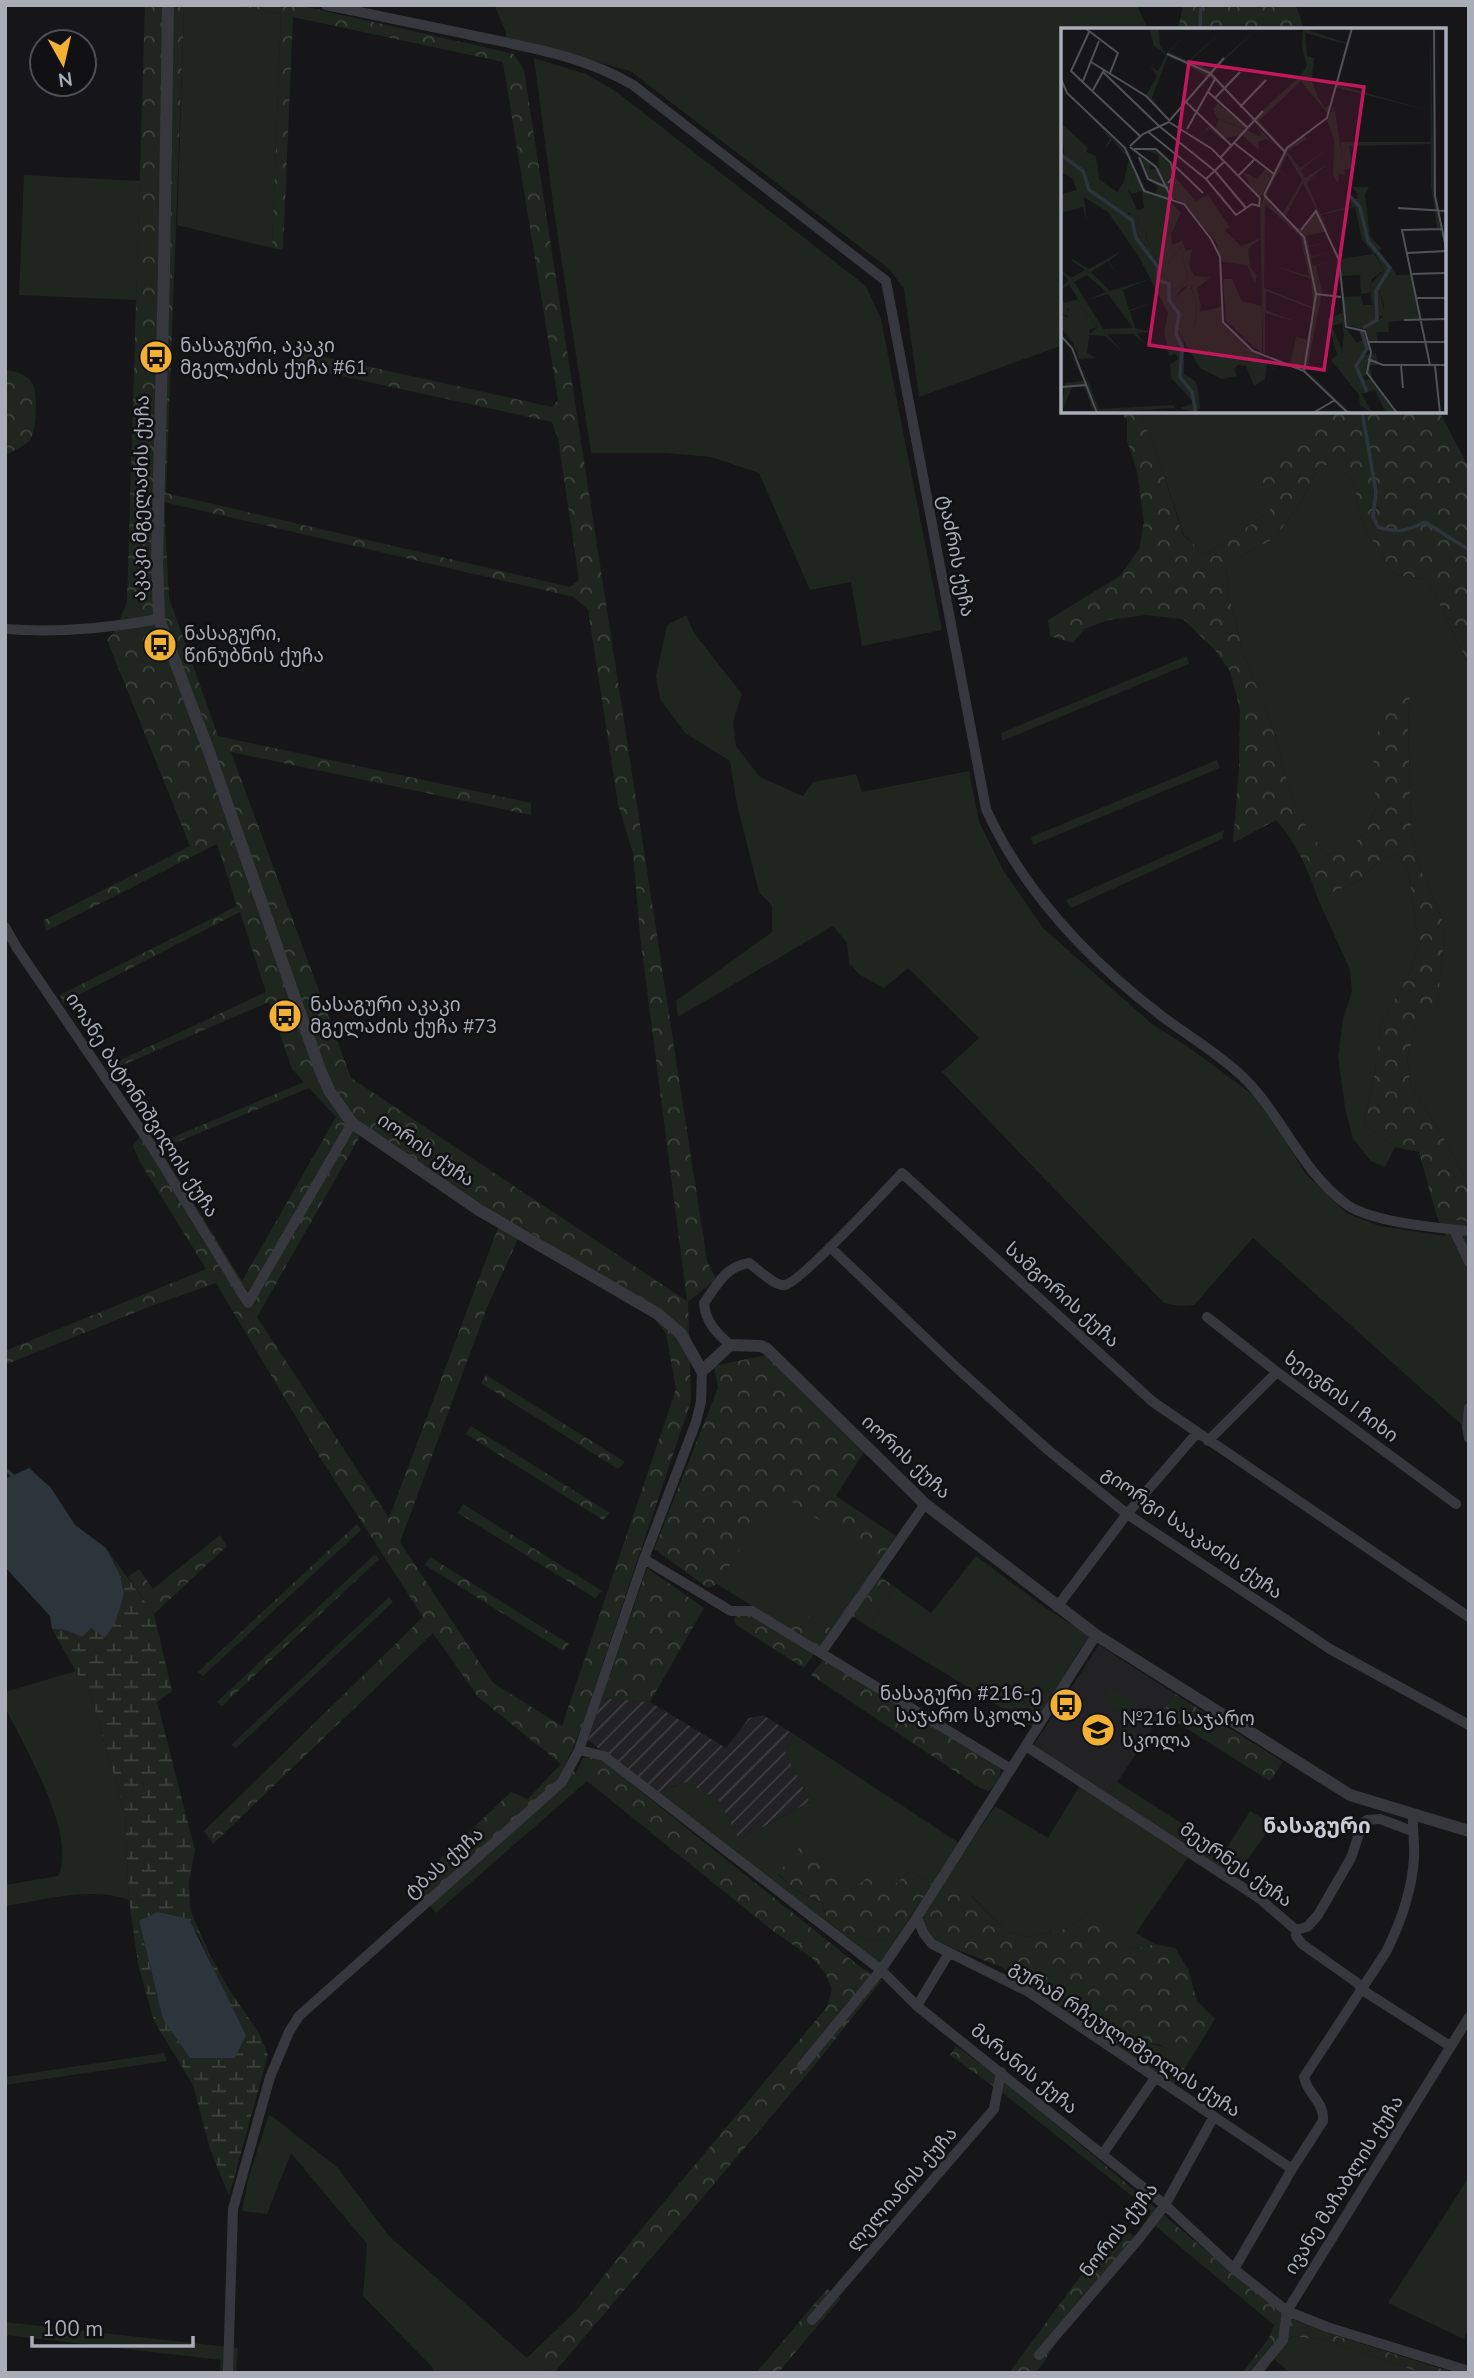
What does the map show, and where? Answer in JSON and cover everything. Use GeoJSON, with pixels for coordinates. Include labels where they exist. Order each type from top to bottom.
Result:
{"type":"FeatureCollection","features":[{"type":"Feature","properties":{"kind":"street","name":"აკაკი მგელაძის ქუჩა"},"geometry":{"type":"LineString","coordinates":[[168,5],[157,561],[159,619],[212,761],[320,1070],[330,1092],[352,1123]]}},
{"type":"Feature","properties":{"kind":"street","name":"ტაძრის ქუჩა"},"geometry":{"type":"LineString","coordinates":[[327,5],[529,48],[610,71],[633,85],[886,281],[986,810],[1001,842],[1050,910],[1082,947],[1163,1016],[1242,1076],[1267,1102],[1301,1157],[1347,1205],[1370,1215],[1469,1231]]}},
{"type":"Feature","properties":{"kind":"street"},"geometry":{"type":"LineString","coordinates":[[5,629],[122,626],[159,619]]}},
{"type":"Feature","properties":{"kind":"street","name":"იოანე ბატონიშვილის ქუჩა"},"geometry":{"type":"LineString","coordinates":[[5,927],[147,1139],[248,1303],[352,1123]]}},
{"type":"Feature","properties":{"kind":"street","name":"იორის ქუჩა"},"geometry":{"type":"LineString","coordinates":[[352,1123],[479,1210],[658,1314],[681,1334],[702,1371]]}},
{"type":"Feature","properties":{"kind":"street","name":"სამგორის ქუჩა"},"geometry":{"type":"LineString","coordinates":[[730,1345],[712,1328],[705,1315],[704,1303],[735,1265],[749,1263],[773,1283],[783,1286],[791,1283],[902,1174],[1153,1402],[1469,1617]]}},
{"type":"Feature","properties":{"kind":"street"},"geometry":{"type":"LineString","coordinates":[[1454,1230],[1469,1262]]}},
{"type":"Feature","properties":{"kind":"street","name":"გიორგი სააკაძის ქუჩა"},"geometry":{"type":"LineString","coordinates":[[830,1247],[1017,1423],[1127,1514],[1330,1649],[1469,1725]]}},
{"type":"Feature","properties":{"kind":"street","name":"ხეივნის I ჩიხი"},"geometry":{"type":"LineString","coordinates":[[1207,1317],[1456,1504]]}},
{"type":"Feature","properties":{"kind":"street"},"geometry":{"type":"LineString","coordinates":[[702,1371],[730,1345]]}},
{"type":"Feature","properties":{"kind":"street","name":"იორის ქუჩა"},"geometry":{"type":"LineString","coordinates":[[730,1345],[761,1346],[773,1354],[925,1504],[1096,1635],[1350,1795],[1469,1831]]}},
{"type":"Feature","properties":{"kind":"street","name":"ტბას ქუჩა"},"geometry":{"type":"LineString","coordinates":[[228,2373],[233,2209],[270,2077],[289,2032],[299,2015],[562,1782],[579,1750],[644,1559],[696,1422],[701,1402],[702,1371]]}},
{"type":"Feature","properties":{"kind":"street"},"geometry":{"type":"LineString","coordinates":[[1208,1441],[1277,1372]]}},
{"type":"Feature","properties":{"kind":"street"},"geometry":{"type":"LineString","coordinates":[[1469,1408],[1469,1438]]}},
{"type":"Feature","properties":{"kind":"street"},"geometry":{"type":"LineString","coordinates":[[1057,1607],[1127,1514],[1197,1433]]}},
{"type":"Feature","properties":{"kind":"street"},"geometry":{"type":"LineString","coordinates":[[821,1653],[925,1504]]}},
{"type":"Feature","properties":{"kind":"street"},"geometry":{"type":"LineString","coordinates":[[644,1559],[731,1611],[752,1612],[1011,1769]]}},
{"type":"Feature","properties":{"kind":"street"},"geometry":{"type":"LineString","coordinates":[[802,2066],[881,1970],[1096,1635]]}},
{"type":"Feature","properties":{"kind":"street","name":"მეურნეს ქუჩა"},"geometry":{"type":"LineString","coordinates":[[1026,1746],[1259,1898],[1296,1930],[1296,1936],[1302,1944],[1362,1989],[1450,2046]]}},
{"type":"Feature","properties":{"kind":"street","name":"მარანის ქუჩა"},"geometry":{"type":"LineString","coordinates":[[579,1750],[604,1756],[881,1970],[917,2006],[1165,2205],[1234,2269],[1287,2311],[1327,2327],[1469,2371]]}},
{"type":"Feature","properties":{"kind":"street"},"geometry":{"type":"LineString","coordinates":[[1234,2269],[1323,2121],[1324,2113],[1305,2086],[1304,2077],[1386,1952],[1404,1911],[1414,1860],[1413,1814]]}},
{"type":"Feature","properties":{"kind":"street"},"geometry":{"type":"LineString","coordinates":[[1296,1930],[1307,1927],[1318,1914],[1351,1858],[1362,1825],[1367,1820],[1380,1819],[1412,1831]]}},
{"type":"Feature","properties":{"kind":"street","name":"გურამ რჩეულიშვილის ქუჩა"},"geometry":{"type":"LineString","coordinates":[[917,1917],[924,1934],[932,1944],[1027,1990],[1292,2169]]}},
{"type":"Feature","properties":{"kind":"street"},"geometry":{"type":"LineString","coordinates":[[917,2006],[949,1953]]}},
{"type":"Feature","properties":{"kind":"street","name":"ივანე მაჩაბლის ქუჩა"},"geometry":{"type":"LineString","coordinates":[[1255,2373],[1283,2340],[1287,2311],[1469,2017]]}},
{"type":"Feature","properties":{"kind":"street","name":"ლელიანის ქუჩა"},"geometry":{"type":"LineString","coordinates":[[812,2320],[994,2109],[1001,2072]]}},
{"type":"Feature","properties":{"kind":"street"},"geometry":{"type":"LineString","coordinates":[[1102,2155],[1155,2078]]}},
{"type":"Feature","properties":{"kind":"street","name":"ნორის ქუჩა"},"geometry":{"type":"LineString","coordinates":[[1039,2355],[1165,2205],[1213,2118]]}},
{"type":"Feature","properties":{"kind":"shaded area"},"geometry":{"type":"Polygon","coordinates":[[[29,1468],[51,1488],[75,1525],[106,1548],[119,1573],[124,1594],[115,1623],[105,1638],[91,1628],[82,1637],[65,1630],[52,1629],[50,1616],[5,1567],[5,1479],[29,1468]]]}},
{"type":"Feature","properties":{"kind":"shaded area","name":"№216 საჯარო სკოლა"},"geometry":{"type":"Polygon","coordinates":[[[1099,1645],[1175,1694],[1109,1795],[1033,1746],[1099,1645]]]}},
{"type":"Feature","properties":{"kind":"shaded area"},"geometry":{"type":"Polygon","coordinates":[[[602,1698],[650,1702],[726,1748],[749,1718],[763,1715],[795,1735],[785,1751],[810,1802],[739,1840],[677,1785],[655,1794],[588,1740],[602,1698]]]}},
{"type":"Feature","properties":{"kind":"shaded area"},"geometry":{"type":"Polygon","coordinates":[[[157,1912],[189,1919],[246,2035],[235,2058],[190,2058],[163,2019],[139,1921],[157,1912]]]}},
{"type":"Feature","properties":{"kind":"green space"},"geometry":{"type":"Polygon","coordinates":[[[145,5],[189,5],[184,10],[166,493],[570,587],[579,580],[558,438],[552,422],[291,365],[293,350],[552,407],[558,400],[503,62],[293,17],[283,250],[272,248],[281,14],[235,5],[298,5],[514,54],[524,70],[707,1261],[716,1279],[688,1302],[691,1401],[580,1731],[565,1766],[576,1773],[583,1758],[598,1757],[859,1966],[882,1980],[814,2066],[554,2373],[549,2373],[527,2358],[576,2311],[827,2007],[832,1990],[826,1974],[812,1958],[773,1931],[587,1781],[436,1913],[412,1886],[511,1792],[528,1799],[561,1764],[478,1697],[433,1633],[213,1844],[204,1831],[423,1617],[321,1459],[216,1283],[151,1306],[5,1365],[5,1351],[206,1269],[140,1162],[133,1146],[146,1128],[157,1144],[304,1082],[292,1069],[269,1002],[116,1068],[114,1063],[266,992],[240,912],[63,1003],[60,995],[237,906],[217,844],[46,931],[44,920],[190,846],[107,640],[114,632],[127,603],[145,5]],[[164,502],[169,598],[218,736],[531,803],[531,815],[231,752],[351,1078],[687,1301],[640,935],[633,853],[618,804],[588,610],[574,597],[164,502]],[[309,1088],[160,1149],[242,1281],[336,1117],[309,1088]],[[361,1134],[257,1317],[389,1518],[502,1217],[361,1134]],[[523,1228],[488,1305],[400,1542],[493,1683],[562,1726],[676,1389],[666,1333],[640,1301],[523,1228]]]}},
{"type":"Feature","properties":{"kind":"green space"},"geometry":{"type":"Polygon","coordinates":[[[189,5],[235,5],[281,14],[272,248],[177,225],[184,10],[189,5]]]}},
{"type":"Feature","properties":{"kind":"green space"},"geometry":{"type":"Polygon","coordinates":[[[494,5],[1137,5],[1147,28],[1061,28],[1061,346],[919,397],[904,289],[889,269],[630,71],[506,37],[494,5]]]}},
{"type":"Feature","properties":{"kind":"green space"},"geometry":{"type":"Polygon","coordinates":[[[1183,5],[1296,5],[1303,28],[1178,28],[1183,5]]]}},
{"type":"Feature","properties":{"kind":"green space"},"geometry":{"type":"Polygon","coordinates":[[[534,58],[586,74],[614,90],[866,286],[881,319],[942,630],[862,646],[851,582],[810,590],[759,473],[711,457],[666,453],[591,453],[534,58]]]}},
{"type":"Feature","properties":{"kind":"green space"},"geometry":{"type":"Polygon","coordinates":[[[24,175],[140,181],[136,300],[19,295],[24,175]]]}},
{"type":"Feature","properties":{"kind":"green space"},"geometry":{"type":"Polygon","coordinates":[[[5,364],[6,370],[23,375],[32,383],[36,407],[32,437],[5,457],[5,364]]]}},
{"type":"Feature","properties":{"kind":"green space"},"geometry":{"type":"Polygon","coordinates":[[[1121,413],[1140,413],[1159,460],[1183,535],[1205,554],[1233,538],[1270,510],[1259,467],[1279,448],[1309,432],[1315,413],[1440,413],[1469,468],[1469,665],[1427,579],[1395,575],[1370,537],[1359,514],[1355,485],[1338,465],[1319,465],[1303,499],[1274,539],[1248,552],[1226,568],[1229,596],[1243,653],[1271,723],[1293,801],[1310,833],[1327,855],[1347,850],[1366,832],[1376,808],[1373,748],[1386,705],[1405,687],[1410,695],[1408,724],[1411,831],[1418,863],[1445,926],[1437,1012],[1417,1022],[1407,1060],[1411,1087],[1441,1133],[1469,1186],[1469,1222],[1437,1217],[1419,1152],[1395,1147],[1364,1124],[1376,1067],[1381,1024],[1411,970],[1419,944],[1408,870],[1398,852],[1377,862],[1362,879],[1318,899],[1301,857],[1276,820],[1233,843],[1240,709],[1230,671],[1215,650],[1183,619],[1146,615],[1108,620],[1084,629],[1073,643],[1050,636],[1048,620],[1120,576],[1139,549],[1144,522],[1137,471],[1127,440],[1127,420],[1121,413]]]}},
{"type":"Feature","properties":{"kind":"green space"},"geometry":{"type":"Polygon","coordinates":[[[1140,413],[1315,413],[1310,432],[1279,448],[1270,510],[1233,538],[1205,554],[1184,535],[1140,413]]]}},
{"type":"Feature","properties":{"kind":"green space"},"geometry":{"type":"Polygon","coordinates":[[[1319,465],[1338,465],[1355,485],[1359,514],[1370,537],[1395,575],[1427,579],[1469,665],[1469,1186],[1441,1133],[1411,1087],[1407,1060],[1417,1022],[1437,1012],[1445,926],[1418,863],[1411,831],[1408,724],[1410,695],[1376,788],[1376,808],[1366,832],[1347,850],[1327,855],[1310,833],[1293,801],[1271,723],[1243,653],[1229,596],[1226,568],[1248,552],[1274,539],[1303,499],[1319,465]]]}},
{"type":"Feature","properties":{"kind":"green space"},"geometry":{"type":"Polygon","coordinates":[[[686,615],[694,633],[742,694],[733,722],[736,746],[760,777],[803,796],[813,782],[856,774],[862,792],[969,771],[979,822],[1003,870],[1043,928],[1152,1024],[1190,1048],[1252,1094],[1268,1112],[1305,1173],[1346,1213],[1379,1226],[1446,1236],[1437,1217],[1469,1222],[1469,1422],[1462,1425],[1253,1238],[1194,1305],[1164,1303],[942,1072],[979,1038],[908,968],[884,988],[860,975],[849,963],[847,943],[833,926],[678,1017],[676,1001],[772,932],[772,906],[759,892],[737,805],[730,761],[685,733],[660,699],[656,676],[667,625],[686,615]]]}},
{"type":"Feature","properties":{"kind":"green space"},"geometry":{"type":"Polygon","coordinates":[[[1187,656],[1189,664],[1002,741],[1001,733],[1187,656]]]}},
{"type":"Feature","properties":{"kind":"green space"},"geometry":{"type":"Polygon","coordinates":[[[1217,760],[1220,768],[1033,845],[1031,837],[1217,760]]]}},
{"type":"Feature","properties":{"kind":"green space"},"geometry":{"type":"Polygon","coordinates":[[[1224,830],[1222,839],[1071,908],[1066,900],[1224,830]]]}},
{"type":"Feature","properties":{"kind":"green space"},"geometry":{"type":"Polygon","coordinates":[[[1398,852],[1408,870],[1419,944],[1411,970],[1381,1024],[1377,1061],[1364,1124],[1395,1147],[1385,1167],[1371,1161],[1353,1139],[1345,1107],[1338,1057],[1343,1019],[1352,991],[1350,970],[1318,899],[1362,879],[1377,862],[1398,852]]]}},
{"type":"Feature","properties":{"kind":"green space"},"geometry":{"type":"Polygon","coordinates":[[[766,1355],[864,1452],[836,1496],[896,1536],[880,1560],[778,1493],[717,1584],[708,1588],[654,1549],[718,1388],[714,1366],[766,1355]]]}},
{"type":"Feature","properties":{"kind":"green space"},"geometry":{"type":"Polygon","coordinates":[[[486,1375],[625,1462],[618,1469],[481,1383],[486,1375]]]}},
{"type":"Feature","properties":{"kind":"green space"},"geometry":{"type":"Polygon","coordinates":[[[471,1426],[610,1513],[603,1520],[466,1434],[471,1426]]]}},
{"type":"Feature","properties":{"kind":"green space"},"geometry":{"type":"Polygon","coordinates":[[[778,1492],[880,1560],[833,1630],[781,1624],[717,1584],[778,1492]]]}},
{"type":"Feature","properties":{"kind":"green space"},"geometry":{"type":"Polygon","coordinates":[[[463,1504],[602,1591],[595,1598],[458,1513],[463,1504]]]}},
{"type":"Feature","properties":{"kind":"green space"},"geometry":{"type":"Polygon","coordinates":[[[357,1524],[361,1530],[203,1676],[198,1672],[357,1524]]]}},
{"type":"Feature","properties":{"kind":"green space"},"geometry":{"type":"Polygon","coordinates":[[[220,1535],[227,1546],[154,1614],[128,1577],[139,1569],[153,1589],[220,1535]]]}},
{"type":"Feature","properties":{"kind":"green space"},"geometry":{"type":"Polygon","coordinates":[[[106,1548],[154,1614],[172,1691],[157,1702],[195,1850],[189,1881],[190,1910],[210,1955],[230,1991],[259,2033],[268,2055],[229,2196],[210,2149],[193,2085],[154,2021],[138,1964],[129,1900],[125,1813],[92,1700],[52,1629],[65,1630],[82,1637],[91,1627],[106,1638],[119,1573],[106,1548]],[[157,1912],[139,1922],[163,2019],[191,2058],[235,2058],[246,2034],[197,1932],[157,1912]]]}},
{"type":"Feature","properties":{"kind":"green space"},"geometry":{"type":"Polygon","coordinates":[[[375,1554],[379,1559],[222,1706],[217,1702],[375,1554]]]}},
{"type":"Feature","properties":{"kind":"green space"},"geometry":{"type":"Polygon","coordinates":[[[976,1556],[1047,1609],[1089,1635],[1033,1727],[869,1627],[895,1587],[931,1613],[976,1556]]]}},
{"type":"Feature","properties":{"kind":"green space"},"geometry":{"type":"Polygon","coordinates":[[[430,1557],[569,1644],[563,1651],[425,1565],[430,1557]]]}},
{"type":"Feature","properties":{"kind":"green space"},"geometry":{"type":"Polygon","coordinates":[[[647,1568],[704,1608],[650,1702],[602,1698],[647,1568]]]}},
{"type":"Feature","properties":{"kind":"green space"},"geometry":{"type":"Polygon","coordinates":[[[879,1576],[895,1587],[869,1627],[852,1616],[879,1576]]]}},
{"type":"Feature","properties":{"kind":"green space"},"geometry":{"type":"Polygon","coordinates":[[[389,1597],[393,1602],[236,1748],[231,1745],[389,1597]]]}},
{"type":"Feature","properties":{"kind":"green space"},"geometry":{"type":"Polygon","coordinates":[[[791,1607],[833,1630],[823,1648],[781,1624],[791,1607]]]}},
{"type":"Feature","properties":{"kind":"green space"},"geometry":{"type":"Polygon","coordinates":[[[750,1615],[814,1654],[804,1668],[736,1625],[736,1616],[750,1615]]]}},
{"type":"Feature","properties":{"kind":"green space"},"geometry":{"type":"Polygon","coordinates":[[[823,1660],[1000,1768],[996,1783],[989,1791],[980,1788],[811,1675],[823,1660]]]}},
{"type":"Feature","properties":{"kind":"green space"},"geometry":{"type":"Polygon","coordinates":[[[76,1671],[92,1700],[125,1813],[129,1900],[83,1894],[5,1906],[5,1885],[58,1876],[62,1859],[61,1838],[55,1815],[5,1707],[5,1692],[76,1671]]]}},
{"type":"Feature","properties":{"kind":"green space"},"geometry":{"type":"Polygon","coordinates":[[[1110,1687],[1141,1708],[1132,1721],[1101,1700],[1110,1687]]]}},
{"type":"Feature","properties":{"kind":"green space"},"geometry":{"type":"Polygon","coordinates":[[[1175,1694],[1283,1762],[1270,1781],[1162,1713],[1175,1694]]]}},
{"type":"Feature","properties":{"kind":"green space"},"geometry":{"type":"Polygon","coordinates":[[[795,1735],[959,1843],[932,1884],[910,1871],[890,1889],[854,1890],[778,1874],[795,1890],[823,1904],[827,1918],[836,1927],[873,1941],[895,1940],[880,1964],[655,1794],[686,1782],[719,1800],[739,1840],[810,1802],[785,1751],[795,1735]]]}},
{"type":"Feature","properties":{"kind":"green space"},"geometry":{"type":"Polygon","coordinates":[[[1117,1782],[1225,1851],[1250,1811],[1273,1824],[1235,1877],[1109,1795],[1117,1782]]]}},
{"type":"Feature","properties":{"kind":"green space"},"geometry":{"type":"Polygon","coordinates":[[[1079,1787],[1189,1856],[1136,1933],[1155,1944],[1133,1949],[1113,1943],[1109,1921],[1089,1913],[1069,1928],[1030,1937],[1007,1932],[972,1896],[939,1889],[995,1806],[1048,1838],[1079,1787]]]}},
{"type":"Feature","properties":{"kind":"green space"},"geometry":{"type":"Polygon","coordinates":[[[800,1847],[854,1889],[870,1875],[890,1889],[910,1871],[932,1884],[895,1940],[873,1941],[836,1927],[827,1918],[823,1903],[795,1890],[778,1873],[800,1847]]]}},
{"type":"Feature","properties":{"kind":"green space"},"geometry":{"type":"Polygon","coordinates":[[[960,1885],[1007,1932],[1030,1937],[1069,1928],[1089,1913],[1104,1914],[1109,1921],[1114,1943],[1133,1949],[1155,1944],[1175,1948],[1188,1969],[1197,2001],[1215,2019],[1183,2071],[1165,2047],[1142,2044],[1120,2048],[1003,1968],[938,1942],[929,1933],[923,1916],[939,1889],[960,1885]]]}},
{"type":"Feature","properties":{"kind":"green space"},"geometry":{"type":"Polygon","coordinates":[[[1143,2043],[1164,2047],[1176,2057],[1183,2071],[1174,2084],[1120,2048],[1143,2043]]]}},
{"type":"Feature","properties":{"kind":"green space"},"geometry":{"type":"Polygon","coordinates":[[[956,2046],[1007,2083],[1261,2297],[1292,2319],[1455,2373],[1422,2373],[1326,2340],[1291,2336],[1263,2373],[1242,2373],[1269,2338],[1274,2325],[1147,2219],[1151,2211],[1004,2094],[950,2055],[956,2046]]]}},
{"type":"Feature","properties":{"kind":"green space"},"geometry":{"type":"Polygon","coordinates":[[[164,2053],[167,2061],[5,2085],[5,2077],[164,2053]]]}},
{"type":"Feature","properties":{"kind":"green space"},"geometry":{"type":"Polygon","coordinates":[[[269,2114],[337,2167],[389,2236],[527,2358],[549,2373],[434,2373],[432,2367],[363,2296],[367,2244],[291,2153],[267,2214],[242,2211],[248,2179],[269,2114]]]}},
{"type":"Feature","properties":{"kind":"green space"},"geometry":{"type":"Polygon","coordinates":[[[1469,2177],[1469,2326],[1464,2339],[1388,2303],[1469,2177]]]}},
{"type":"Feature","properties":{"kind":"green space"},"geometry":{"type":"Polygon","coordinates":[[[1118,2225],[1136,2238],[1093,2285],[1035,2373],[1009,2373],[1118,2225]]]}},
{"type":"Feature","properties":{"kind":"green space"},"geometry":{"type":"Polygon","coordinates":[[[827,2289],[841,2298],[778,2373],[756,2373],[827,2289]]]}},
{"type":"Feature","properties":{"kind":"green space"},"geometry":{"type":"Polygon","coordinates":[[[5,2322],[238,2348],[236,2373],[220,2373],[221,2360],[5,2335],[5,2322]]]}},
{"type":"Feature","properties":{"kind":"green space"},"geometry":{"type":"Polygon","coordinates":[[[1291,2336],[1326,2340],[1422,2373],[1290,2373],[1274,2359],[1291,2336]]]}},
{"type":"Feature","properties":{"kind":"waterway"},"geometry":{"type":"LineString","coordinates":[[1200,28],[1201,5]]}},
{"type":"Feature","properties":{"kind":"waterway"},"geometry":{"type":"LineString","coordinates":[[1362,413],[1376,492],[1373,516],[1378,527],[1402,530],[1425,522],[1469,550]]}},
{"type":"Feature","properties":{"kind":"waterway"},"geometry":{"type":"LineString","coordinates":[[5,1469],[12,1475]]}},
{"type":"Feature","properties":{"kind":"place","name":"ნასაგური, აკაკი მგელაძის ქუჩა #61"},"geometry":{"type":"Point","coordinates":[156,357]}},
{"type":"Feature","properties":{"kind":"place","name":"ნასაგური, წინუბნის ქუჩა"},"geometry":{"type":"Point","coordinates":[160,645]}},
{"type":"Feature","properties":{"kind":"place","name":"ნასაგური აკაკი მგელაძის ქუჩა #73"},"geometry":{"type":"Point","coordinates":[285,1016]}},
{"type":"Feature","properties":{"kind":"place","name":"ნასაგური #216-ე საჯარო სკოლა"},"geometry":{"type":"Point","coordinates":[1066,1705]}},
{"type":"Feature","properties":{"kind":"place","name":"№216 საჯარო სკოლა"},"geometry":{"type":"Point","coordinates":[1098,1730]}},
{"type":"Feature","properties":{"kind":"district","name":"ნასაგური"},"geometry":{"type":"Point","coordinates":[1317,1826]}}]}
